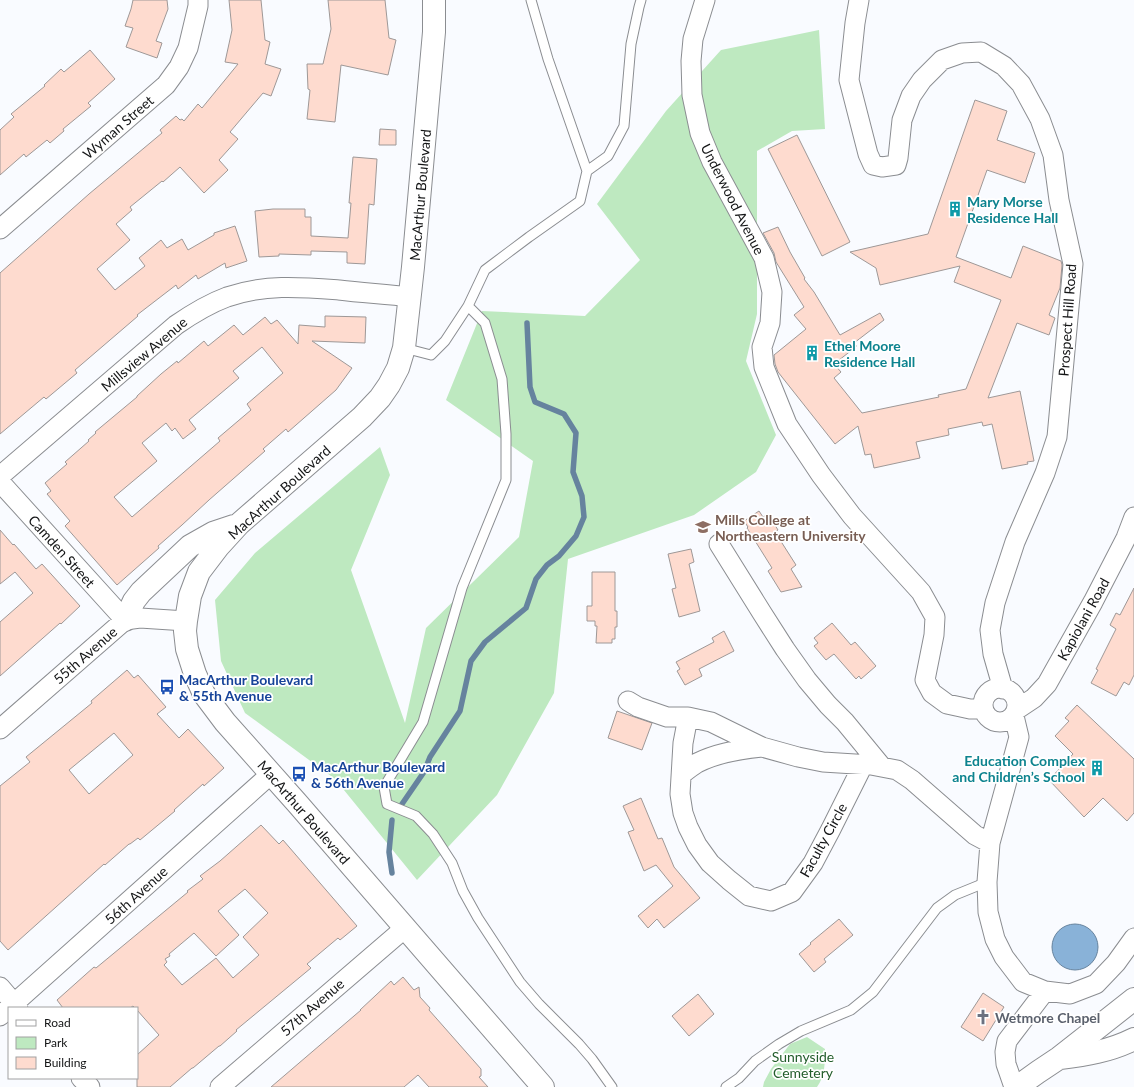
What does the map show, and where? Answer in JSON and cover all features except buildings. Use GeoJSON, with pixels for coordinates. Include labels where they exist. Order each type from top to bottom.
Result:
{"type":"FeatureCollection","features":[{"type":"Feature","properties":{"kind":"main road","name":"MacArthur Boulevard"},"geometry":{"type":"LineString","coordinates":[[434,0],[434,32],[410,297],[404,348],[398,368],[380,398],[362,417],[239,524],[218,547],[199,572],[190,596],[186,621],[187,649],[195,674],[204,694],[225,722],[297,802],[537,1085]]}},
{"type":"Feature","properties":{"kind":"main road"},"geometry":{"type":"LineString","coordinates":[[125,620],[134,601],[141,592],[190,546],[214,533],[239,524]]}},
{"type":"Feature","properties":{"kind":"main road"},"geometry":{"type":"LineString","coordinates":[[1016,1087],[1059,1058],[1134,999]]}},
{"type":"Feature","properties":{"kind":"main road"},"geometry":{"type":"LineString","coordinates":[[1099,1027],[1111,1024],[1134,1024]]}},
{"type":"Feature","properties":{"kind":"main road"},"geometry":{"type":"LineString","coordinates":[[1059,1058],[1092,1054],[1111,1049],[1134,1039]]}},
{"type":"Feature","properties":{"kind":"street","name":"Wyman Street"},"geometry":{"type":"LineString","coordinates":[[0,229],[166,85],[179,67],[188,48],[198,6],[198,0]]}},
{"type":"Feature","properties":{"kind":"street","name":"Underwood Avenue"},"geometry":{"type":"LineString","coordinates":[[705,0],[693,39],[691,61],[692,96],[700,133],[712,162],[764,258],[772,292],[770,323],[762,347],[764,367],[787,424],[821,475],[852,516],[921,592],[935,617],[934,635],[925,680],[932,692],[946,704],[970,709],[983,709]]}},
{"type":"Feature","properties":{"kind":"street","name":"Prospect Hill Road"},"geometry":{"type":"LineString","coordinates":[[859,0],[855,22],[849,80],[868,154],[873,165],[882,167],[896,164],[902,120],[911,96],[922,80],[942,60],[962,53],[981,52],[1004,66],[1021,84],[1040,119],[1053,155],[1060,200],[1073,264],[1057,437],[1045,473],[1015,542],[995,603],[990,630],[992,654],[1003,689]]}},
{"type":"Feature","properties":{"kind":"street","name":"Millsview Avenue"},"geometry":{"type":"LineString","coordinates":[[0,476],[176,325],[198,310],[227,297],[260,289],[285,287],[410,297]]}},
{"type":"Feature","properties":{"kind":"street","name":"Camden Street"},"geometry":{"type":"LineString","coordinates":[[0,482],[125,620]]}},
{"type":"Feature","properties":{"kind":"street","name":"Kapiolani Road"},"geometry":{"type":"LineString","coordinates":[[1015,713],[1034,698],[1047,684],[1093,602],[1126,538],[1134,517]]}},
{"type":"Feature","properties":{"kind":"street"},"geometry":{"type":"LineString","coordinates":[[719,544],[785,649],[807,680],[828,705],[845,722],[882,767]]}},
{"type":"Feature","properties":{"kind":"street","name":"55th Avenue"},"geometry":{"type":"LineString","coordinates":[[0,729],[125,620],[140,618],[186,621]]}},
{"type":"Feature","properties":{"kind":"street"},"geometry":{"type":"LineString","coordinates":[[1015,713],[1010,719],[999,723],[993,722],[988,718],[983,709],[982,704],[987,693],[992,690],[1003,689],[1011,693],[1014,697],[1016,701],[1015,713],[1019,737],[990,843],[987,882],[988,912],[995,939],[1004,957],[1023,982],[1045,991],[1070,994],[1096,984],[1116,963],[1134,938]]}},
{"type":"Feature","properties":{"kind":"street"},"geometry":{"type":"LineString","coordinates":[[628,701],[638,707],[667,717],[688,717],[711,722],[762,747],[798,757],[823,762],[871,765],[897,770],[912,780],[974,835],[990,843]]}},
{"type":"Feature","properties":{"kind":"street","name":"Faculty Circle"},"geometry":{"type":"LineString","coordinates":[[688,717],[683,743],[680,794],[683,813],[697,845],[710,863],[749,896],[771,901],[792,892],[813,863],[863,765]]}},
{"type":"Feature","properties":{"kind":"street"},"geometry":{"type":"LineString","coordinates":[[682,774],[697,763],[717,755],[738,749],[762,747]]}},
{"type":"Feature","properties":{"kind":"street","name":"56th Avenue"},"geometry":{"type":"LineString","coordinates":[[16,1006],[271,774]]}},
{"type":"Feature","properties":{"kind":"street","name":"57th Avenue"},"geometry":{"type":"LineString","coordinates":[[220,1087],[405,928]]}},
{"type":"Feature","properties":{"kind":"street"},"geometry":{"type":"LineString","coordinates":[[0,987],[16,1006]]}},
{"type":"Feature","properties":{"kind":"street"},"geometry":{"type":"LineString","coordinates":[[1016,1087],[1006,1064],[1005,1052],[1008,1040],[1045,991]]}},
{"type":"Feature","properties":{"kind":"street"},"geometry":{"type":"LineString","coordinates":[[83,1079],[90,1087]]}},
{"type":"Feature","properties":{"kind":"lane"},"geometry":{"type":"LineString","coordinates":[[404,348],[431,355],[445,341],[468,306],[485,270],[580,201],[587,171],[548,59],[531,0]]}},
{"type":"Feature","properties":{"kind":"lane"},"geometry":{"type":"LineString","coordinates":[[587,171],[608,156],[624,126],[631,44],[641,0]]}},
{"type":"Feature","properties":{"kind":"lane"},"geometry":{"type":"LineString","coordinates":[[468,306],[485,323],[502,380],[506,434],[506,480],[462,588],[423,722],[384,787],[387,804],[416,816],[434,834],[452,863],[463,891],[478,918],[520,982],[539,1004],[579,1044],[612,1087]]}},
{"type":"Feature","properties":{"kind":"lane"},"geometry":{"type":"LineString","coordinates":[[726,1087],[739,1078],[754,1061],[779,1044],[801,1031],[851,1010],[873,992],[938,908],[955,895],[987,882]]}},
{"type":"Feature","properties":{"kind":"green space"},"geometry":{"type":"Polygon","coordinates":[[[819,30],[825,129],[792,131],[757,151],[757,314],[746,361],[776,435],[756,472],[694,515],[568,559],[554,693],[497,795],[417,880],[335,779],[245,713],[221,661],[215,600],[255,553],[380,447],[390,475],[351,570],[405,723],[426,628],[519,537],[533,461],[446,400],[482,311],[585,316],[640,260],[597,204],[666,111],[721,50],[819,30]]]}},
{"type":"Feature","properties":{"kind":"green space","name":"Sunnyside Cemetery"},"geometry":{"type":"Polygon","coordinates":[[[807,1037],[825,1049],[823,1074],[817,1087],[763,1087],[771,1069],[790,1044],[807,1037]]]}},
{"type":"Feature","properties":{"kind":"water"},"geometry":{"type":"Polygon","coordinates":[[[1071,924],[1079,924],[1088,928],[1094,934],[1098,947],[1094,960],[1088,966],[1079,970],[1071,970],[1062,966],[1056,960],[1052,951],[1052,943],[1056,934],[1062,928],[1071,924]]]}},
{"type":"Feature","properties":{"kind":"waterway"},"geometry":{"type":"LineString","coordinates":[[402,804],[424,772],[430,757],[460,711],[471,661],[485,642],[526,608],[536,579],[547,565],[559,556],[576,536],[584,517],[582,496],[573,472],[576,433],[564,414],[535,402],[530,387],[527,323]]}},
{"type":"Feature","properties":{"kind":"waterway"},"geometry":{"type":"LineString","coordinates":[[392,820],[389,852],[392,873]]}},
{"type":"Feature","properties":{"kind":"place","name":"Mary Morse Residence Hall"},"geometry":{"type":"Point","coordinates":[955,209]}},
{"type":"Feature","properties":{"kind":"place","name":"Ethel Moore Residence Hall"},"geometry":{"type":"Point","coordinates":[812,353]}},
{"type":"Feature","properties":{"kind":"place","name":"Mills College at Northeastern University"},"geometry":{"type":"Point","coordinates":[703,527]}},
{"type":"Feature","properties":{"kind":"place","name":"MacArthur Boulevard & 55th Avenue"},"geometry":{"type":"Point","coordinates":[167,687]}},
{"type":"Feature","properties":{"kind":"place","name":"Education Complex and Children’s School"},"geometry":{"type":"Point","coordinates":[1097,768]}},
{"type":"Feature","properties":{"kind":"place","name":"MacArthur Boulevard & 56th Avenue"},"geometry":{"type":"Point","coordinates":[299,774]}},
{"type":"Feature","properties":{"kind":"place","name":"Wetmore Chapel"},"geometry":{"type":"Point","coordinates":[983,1017]}}]}
